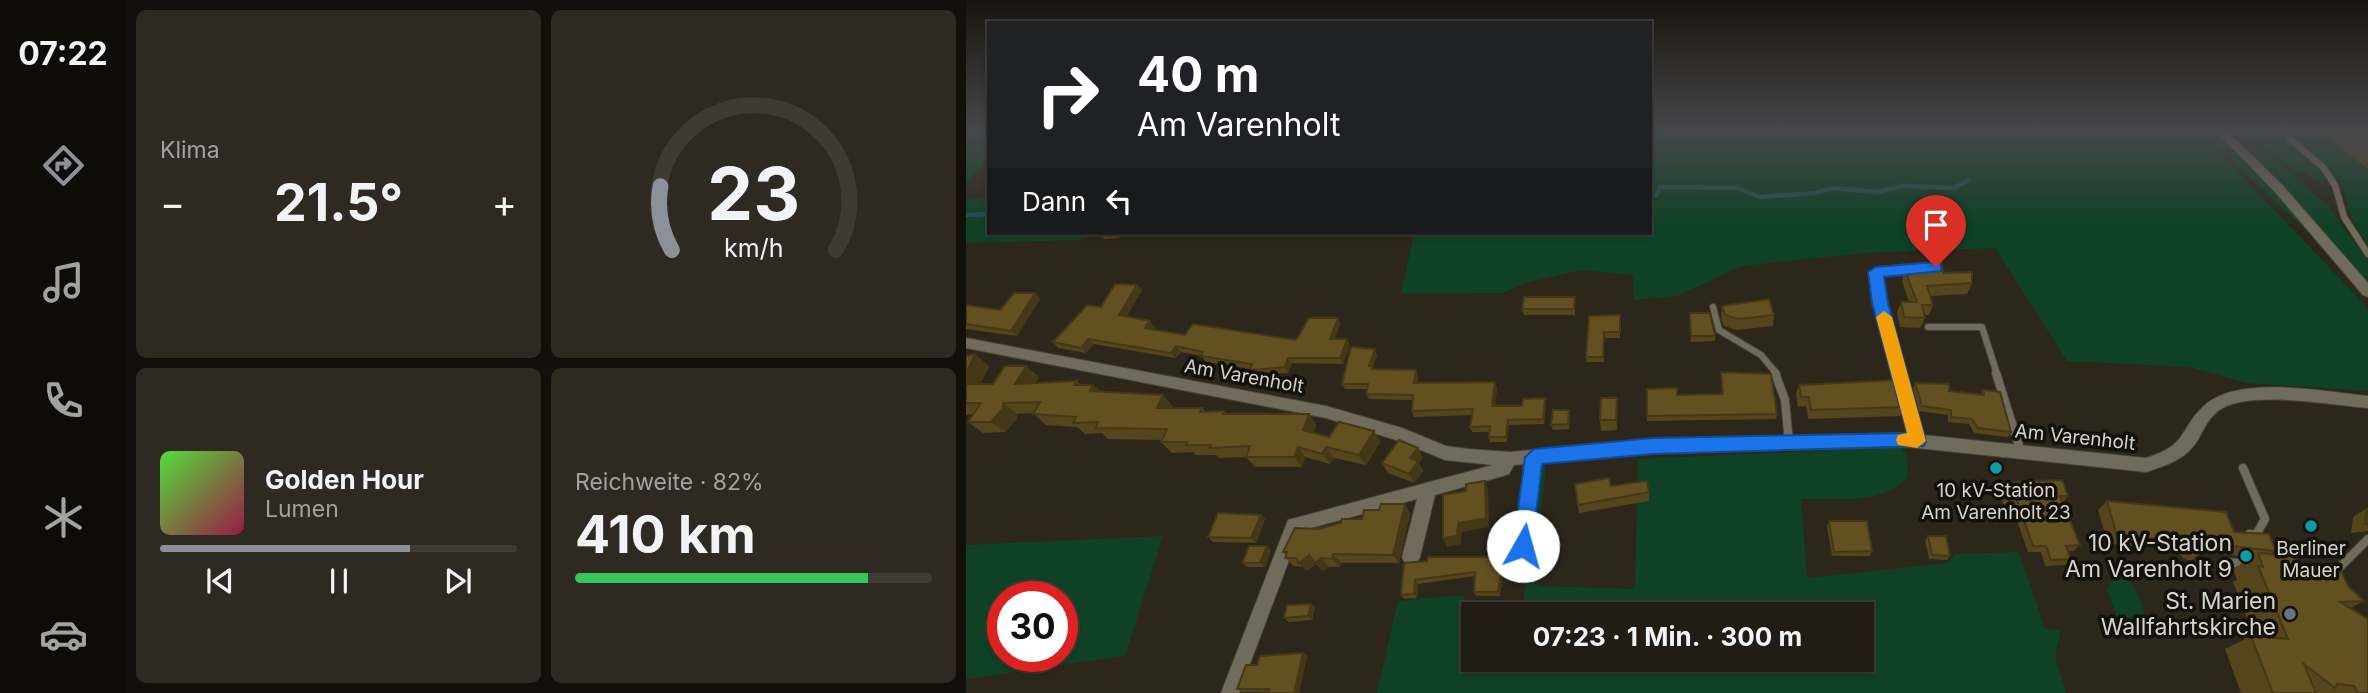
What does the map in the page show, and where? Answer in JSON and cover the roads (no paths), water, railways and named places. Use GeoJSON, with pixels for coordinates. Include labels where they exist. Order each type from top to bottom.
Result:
{"type":"FeatureCollection","features":[{"type":"Feature","properties":{"kind":"street"},"geometry":{"type":"LineString","coordinates":[[2253,163],[2280,190],[2368,292]]}},
{"type":"Feature","properties":{"kind":"street"},"geometry":{"type":"LineString","coordinates":[[1917,441],[1880,303],[1876,272],[1936,267]]}},
{"type":"Feature","properties":{"kind":"street","name":"Am Varenholt"},"geometry":{"type":"LineString","coordinates":[[966,343],[1326,412],[1402,435],[1445,453],[1510,459],[1653,446],[1917,441],[2146,465],[2180,453],[2212,408],[2239,395],[2368,402]]}},
{"type":"Feature","properties":{"kind":"street"},"geometry":{"type":"LineString","coordinates":[[1520,569],[1534,457]]}},
{"type":"Feature","properties":{"kind":"street","name":"Am Varenholt"},"geometry":{"type":"LineString","coordinates":[[1230,693],[1294,526],[1503,469],[1510,459]]}},
{"type":"Feature","properties":{"kind":"street"},"geometry":{"type":"LineString","coordinates":[[1411,557],[1428,489]]}},
{"type":"Feature","properties":{"kind":"lane"},"geometry":{"type":"LineString","coordinates":[[2319,163],[2335,185],[2344,216],[2368,254]]}},
{"type":"Feature","properties":{"kind":"lane"},"geometry":{"type":"LineString","coordinates":[[1713,307],[1719,330],[1755,350],[1777,369],[1783,387],[1788,443]]}},
{"type":"Feature","properties":{"kind":"lane"},"geometry":{"type":"LineString","coordinates":[[1928,327],[1982,327],[2022,454]]}},
{"type":"Feature","properties":{"kind":"lane"},"geometry":{"type":"LineString","coordinates":[[2237,534],[2256,535],[2265,519],[2243,468]]}},
{"type":"Feature","properties":{"kind":"lane"},"geometry":{"type":"LineString","coordinates":[[2332,575],[2368,539]]}},
{"type":"Feature","properties":{"kind":"lane"},"geometry":{"type":"LineString","coordinates":[[2226,562],[2265,565]]}},
{"type":"Feature","properties":{"kind":"lane"},"geometry":{"type":"LineString","coordinates":[[2319,570],[2332,575]]}},
{"type":"Feature","properties":{"kind":"lane"},"geometry":{"type":"LineString","coordinates":[[2332,575],[2336,587]]}},
{"type":"Feature","properties":{"kind":"waterway"},"geometry":{"type":"LineString","coordinates":[[1652,195],[1657,195],[1660,187],[1737,188],[1760,197],[1815,193],[1832,188],[1876,192],[1903,186],[1954,188],[1969,180]]}},
{"type":"Feature","properties":{"kind":"waterway"},"geometry":{"type":"LineString","coordinates":[[966,215],[987,214]]}},
{"type":"Feature","properties":{"kind":"place","name":"10 kV-Station Am Varenholt 23"},"geometry":{"type":"Point","coordinates":[1996,468]}},
{"type":"Feature","properties":{"kind":"place","name":"Berliner Mauer"},"geometry":{"type":"Point","coordinates":[2311,526]}},
{"type":"Feature","properties":{"kind":"place","name":"10 kV-Station Am Varenholt 9"},"geometry":{"type":"Point","coordinates":[2246,556]}},
{"type":"Feature","properties":{"kind":"place","name":"St. Marien Wallfahrtskirche"},"geometry":{"type":"Point","coordinates":[2290,614]}}]}
